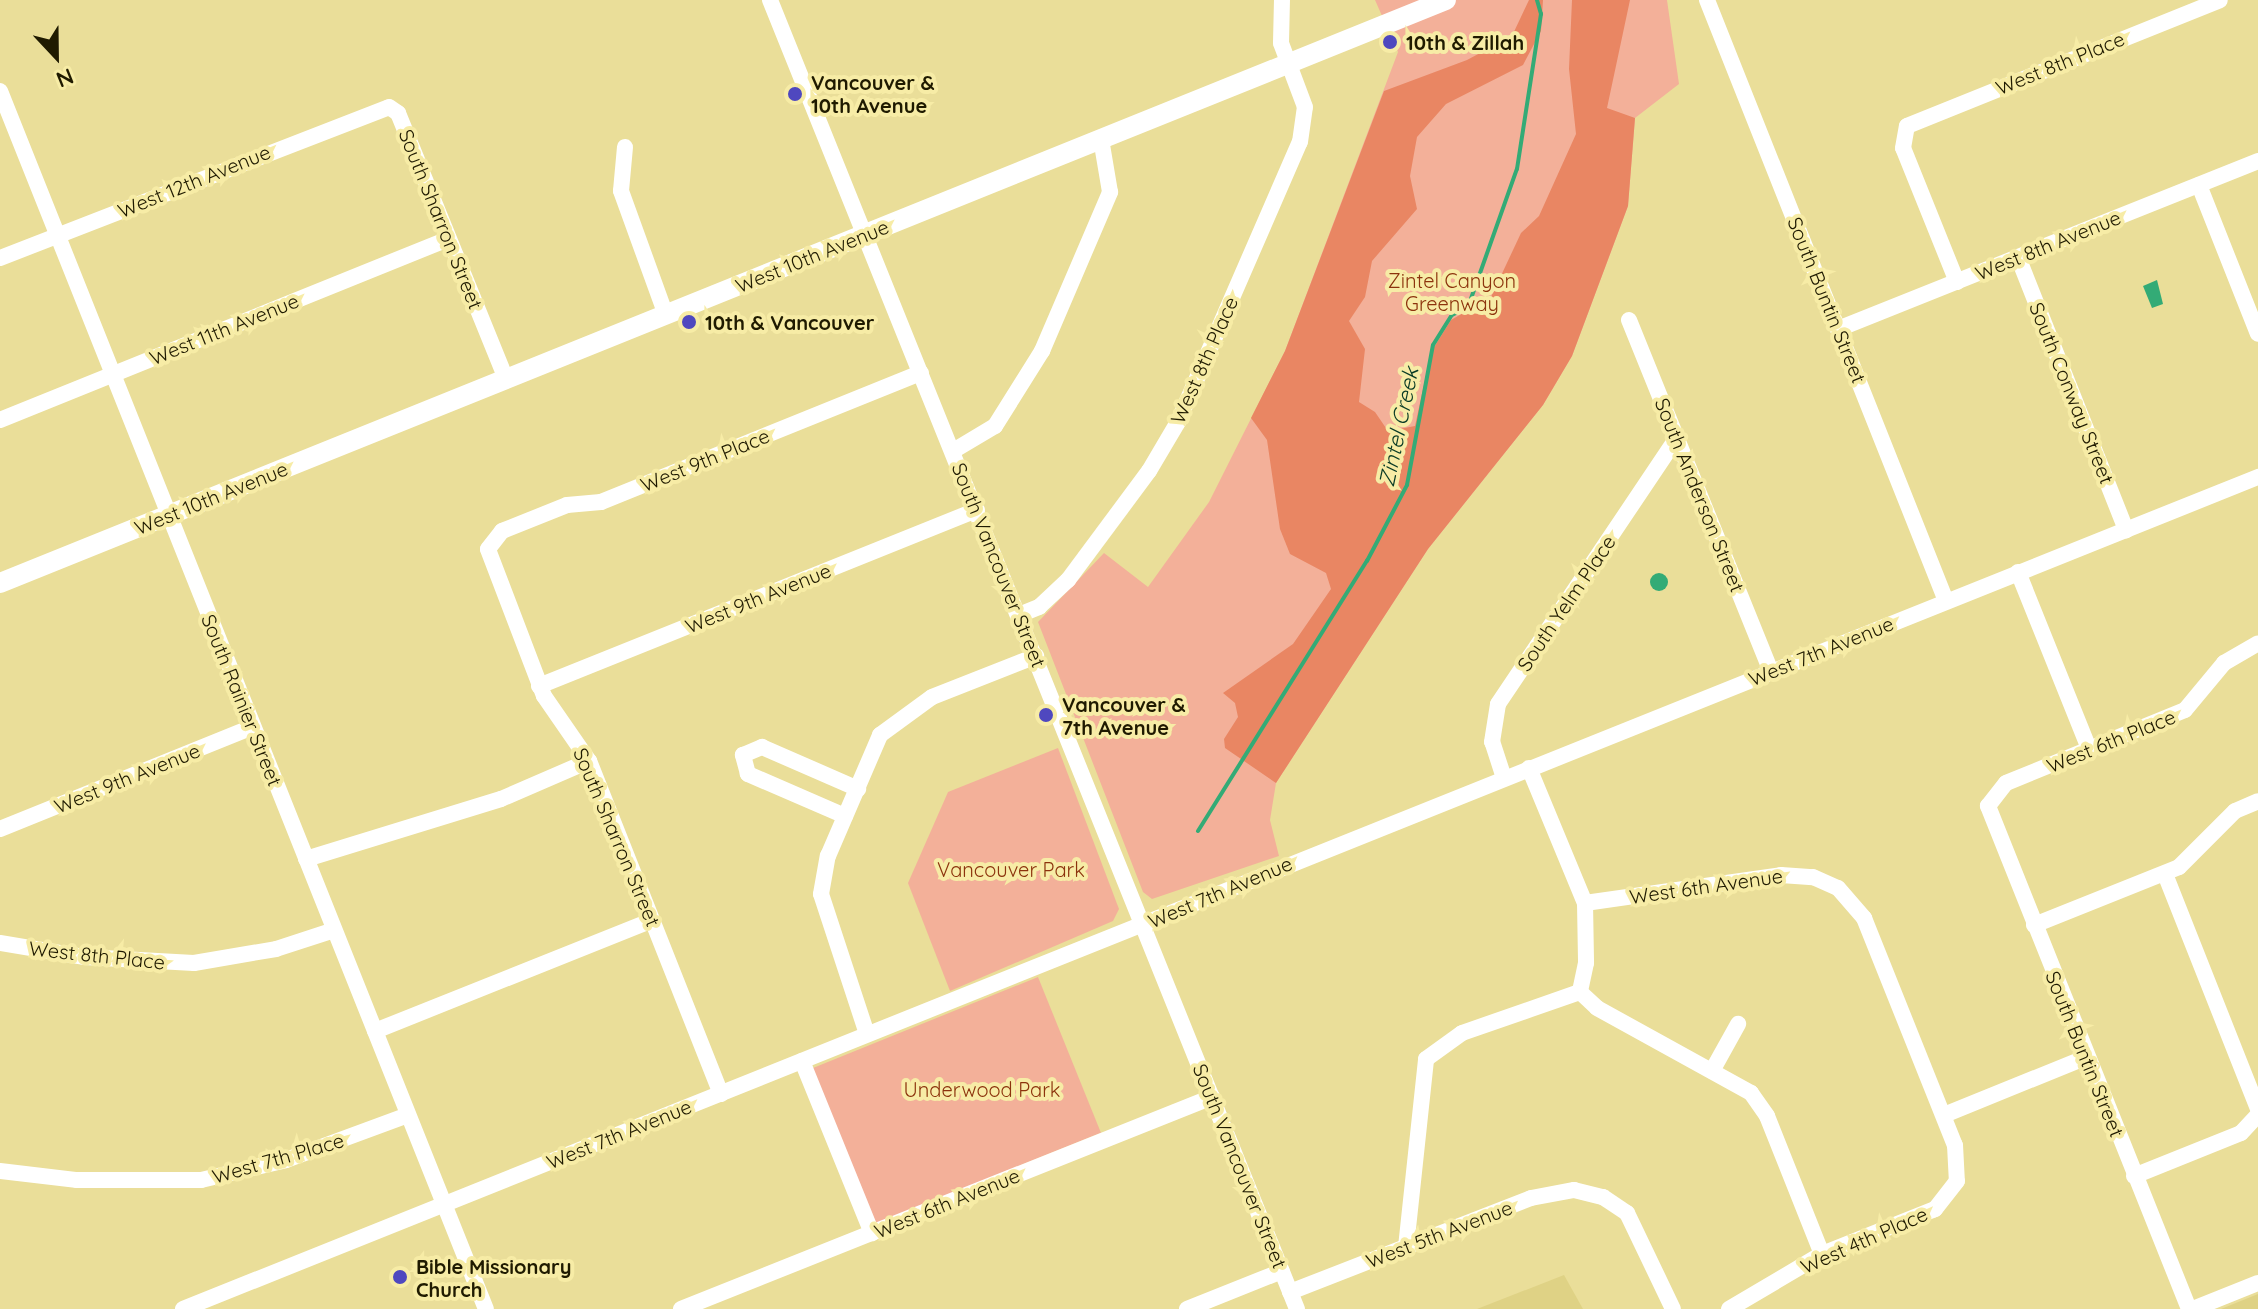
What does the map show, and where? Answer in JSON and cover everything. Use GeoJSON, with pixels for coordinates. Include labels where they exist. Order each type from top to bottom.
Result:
{"type":"FeatureCollection","features":[{"type":"Feature","properties":{"kind":"main road","name":"West 10th Avenue"},"geometry":{"type":"LineString","coordinates":[[0,583],[1446,0]]}},
{"type":"Feature","properties":{"kind":"street","name":"South Vancouver Street"},"geometry":{"type":"LineString","coordinates":[[770,0],[1297,1309]]}},
{"type":"Feature","properties":{"kind":"street","name":"West 8th Place"},"geometry":{"type":"LineString","coordinates":[[1019,615],[1045,603],[1100,542],[1178,422],[1300,142],[1305,107],[1281,43],[1282,0]]}},
{"type":"Feature","properties":{"kind":"street","name":"South Buntin Street"},"geometry":{"type":"LineString","coordinates":[[1707,0],[1946,601]]}},
{"type":"Feature","properties":{"kind":"street","name":"West 8th Place"},"geometry":{"type":"LineString","coordinates":[[1957,282],[1903,148],[1903,131],[1914,122],[2220,0]]}},
{"type":"Feature","properties":{"kind":"street","name":"South Rainier Street"},"geometry":{"type":"LineString","coordinates":[[0,91],[486,1309]]}},
{"type":"Feature","properties":{"kind":"street","name":"West 12th Avenue"},"geometry":{"type":"LineString","coordinates":[[0,258],[389,107]]}},
{"type":"Feature","properties":{"kind":"street","name":"South Sharron Street"},"geometry":{"type":"LineString","coordinates":[[389,107],[398,113],[506,379]]}},
{"type":"Feature","properties":{"kind":"street"},"geometry":{"type":"LineString","coordinates":[[953,451],[995,426],[1042,351],[1110,192],[1101,139]]}},
{"type":"Feature","properties":{"kind":"street"},"geometry":{"type":"LineString","coordinates":[[625,147],[621,191],[666,315]]}},
{"type":"Feature","properties":{"kind":"street","name":"West 8th Avenue"},"geometry":{"type":"LineString","coordinates":[[1838,329],[2258,161]]}},
{"type":"Feature","properties":{"kind":"street"},"geometry":{"type":"LineString","coordinates":[[2199,185],[2258,334]]}},
{"type":"Feature","properties":{"kind":"street","name":"West 11th Avenue"},"geometry":{"type":"LineString","coordinates":[[0,420],[448,239]]}},
{"type":"Feature","properties":{"kind":"street","name":"South Conway Street"},"geometry":{"type":"LineString","coordinates":[[2018,257],[2126,530]]}},
{"type":"Feature","properties":{"kind":"street","name":"South Anderson Street"},"geometry":{"type":"LineString","coordinates":[[1629,320],[1771,671]]}},
{"type":"Feature","properties":{"kind":"street","name":"West 9th Place"},"geometry":{"type":"LineString","coordinates":[[490,542],[502,531],[567,505],[601,502],[921,373]]}},
{"type":"Feature","properties":{"kind":"street","name":"South Yelm Place"},"geometry":{"type":"LineString","coordinates":[[1504,778],[1492,742],[1498,704],[1677,438]]}},
{"type":"Feature","properties":{"kind":"street","name":"West 7th Avenue"},"geometry":{"type":"LineString","coordinates":[[183,1309],[2258,477]]}},
{"type":"Feature","properties":{"kind":"street","name":"West 9th Avenue"},"geometry":{"type":"LineString","coordinates":[[539,686],[977,510]]}},
{"type":"Feature","properties":{"kind":"street","name":"South Sharron Street"},"geometry":{"type":"LineString","coordinates":[[490,542],[488,557],[539,686],[589,761],[721,1094]]}},
{"type":"Feature","properties":{"kind":"street"},"geometry":{"type":"LineString","coordinates":[[2018,572],[2089,749]]}},
{"type":"Feature","properties":{"kind":"street","name":"West 6th Place"},"geometry":{"type":"LineString","coordinates":[[1990,798],[2006,783],[2185,710],[2224,663],[2258,643]]}},
{"type":"Feature","properties":{"kind":"street"},"geometry":{"type":"LineString","coordinates":[[867,1034],[821,894],[828,856],[880,735],[901,716],[932,697],[1036,656]]}},
{"type":"Feature","properties":{"kind":"street","name":"West 9th Avenue"},"geometry":{"type":"LineString","coordinates":[[0,829],[253,727]]}},
{"type":"Feature","properties":{"kind":"street"},"geometry":{"type":"LineString","coordinates":[[845,816],[748,774],[743,755],[762,747],[858,789]]}},
{"type":"Feature","properties":{"kind":"street"},"geometry":{"type":"LineString","coordinates":[[306,859],[501,799],[589,761]]}},
{"type":"Feature","properties":{"kind":"street"},"geometry":{"type":"LineString","coordinates":[[1529,768],[1585,903],[1586,963],[1580,992]]}},
{"type":"Feature","properties":{"kind":"street","name":"South Buntin Street"},"geometry":{"type":"LineString","coordinates":[[1990,798],[1989,816],[2191,1309]]}},
{"type":"Feature","properties":{"kind":"street"},"geometry":{"type":"LineString","coordinates":[[2034,925],[2165,874],[2189,860],[2235,811],[2258,801]]}},
{"type":"Feature","properties":{"kind":"street"},"geometry":{"type":"LineString","coordinates":[[2134,1176],[2257,1115],[2165,874]]}},
{"type":"Feature","properties":{"kind":"street","name":"West 6th Avenue"},"geometry":{"type":"LineString","coordinates":[[1585,903],[1781,875],[1827,881],[1856,905],[1864,918],[1944,1115]]}},
{"type":"Feature","properties":{"kind":"street"},"geometry":{"type":"LineString","coordinates":[[375,1031],[652,920]]}},
{"type":"Feature","properties":{"kind":"street","name":"West 8th Place"},"geometry":{"type":"LineString","coordinates":[[0,943],[85,957],[194,963],[250,955],[334,930]]}},
{"type":"Feature","properties":{"kind":"street"},"geometry":{"type":"LineString","coordinates":[[1580,992],[1597,1008],[1742,1085],[1759,1102],[1822,1254]]}},
{"type":"Feature","properties":{"kind":"street"},"geometry":{"type":"LineString","coordinates":[[1406,1247],[1426,1059],[1462,1033],[1580,992]]}},
{"type":"Feature","properties":{"kind":"street"},"geometry":{"type":"LineString","coordinates":[[1712,1071],[1738,1024]]}},
{"type":"Feature","properties":{"kind":"street"},"geometry":{"type":"LineString","coordinates":[[1944,1115],[2087,1057]]}},
{"type":"Feature","properties":{"kind":"street"},"geometry":{"type":"LineString","coordinates":[[802,1061],[872,1233]]}},
{"type":"Feature","properties":{"kind":"street","name":"West 6th Avenue"},"geometry":{"type":"LineString","coordinates":[[681,1309],[1212,1097]]}},
{"type":"Feature","properties":{"kind":"street","name":"West 7th Place"},"geometry":{"type":"LineString","coordinates":[[0,1171],[77,1180],[201,1180],[286,1160],[408,1115]]}},
{"type":"Feature","properties":{"kind":"street","name":"West 4th Place"},"geometry":{"type":"LineString","coordinates":[[1729,1309],[1822,1254],[1920,1216],[1953,1190],[1959,1159],[1944,1115]]}},
{"type":"Feature","properties":{"kind":"street","name":"West 5th Avenue"},"geometry":{"type":"LineString","coordinates":[[1290,1292],[1531,1198],[1559,1190],[1590,1192],[1616,1204],[1635,1224],[1673,1309]]}},
{"type":"Feature","properties":{"kind":"street"},"geometry":{"type":"LineString","coordinates":[[1187,1309],[1282,1271]]}},
{"type":"Feature","properties":{"kind":"street"},"geometry":{"type":"LineString","coordinates":[[2191,1309],[2258,1283]]}},
{"type":"Feature","properties":{"kind":"shaded area"},"geometry":{"type":"Polygon","coordinates":[[[1529,0],[1543,0],[1541,31],[1523,65],[1446,104],[1417,137],[1410,176],[1417,209],[1372,261],[1365,297],[1349,321],[1365,349],[1359,402],[1375,412],[1388,431],[1415,426],[1431,352],[1451,320],[1491,297],[1521,233],[1539,216],[1576,134],[1569,69],[1572,0],[1630,0],[1607,108],[1635,118],[1628,206],[1572,356],[1543,405],[1428,549],[1276,783],[1225,748],[1224,739],[1238,717],[1235,703],[1223,693],[1293,644],[1331,589],[1326,573],[1290,554],[1280,529],[1267,440],[1251,418],[1285,351],[1384,91],[1467,60],[1512,36],[1529,0]]]}},
{"type":"Feature","properties":{"kind":"shaded area"},"geometry":{"type":"Polygon","coordinates":[[[2157,280],[2163,304],[2152,308],[2143,286],[2157,280]]]}},
{"type":"Feature","properties":{"kind":"shaded area"},"geometry":{"type":"Polygon","coordinates":[[[1659,573],[1668,582],[1659,591],[1650,582],[1659,573]]]}},
{"type":"Feature","properties":{"kind":"shaded area"},"geometry":{"type":"Polygon","coordinates":[[[1564,1275],[1583,1309],[1477,1309],[1564,1275]]]}},
{"type":"Feature","properties":{"kind":"shaded area"},"geometry":{"type":"Polygon","coordinates":[[[2258,1294],[2258,1309],[2221,1309],[2258,1294]]]}},
{"type":"Feature","properties":{"kind":"green space","name":"Zintel Canyon Greenway"},"geometry":{"type":"Polygon","coordinates":[[[1375,0],[1667,0],[1679,84],[1635,118],[1628,206],[1572,356],[1543,405],[1428,549],[1276,783],[1270,820],[1279,856],[1152,899],[1143,892],[1038,622],[1104,553],[1148,587],[1209,502],[1285,351],[1398,52],[1375,0]]]}},
{"type":"Feature","properties":{"kind":"green space","name":"Vancouver Park"},"geometry":{"type":"Polygon","coordinates":[[[1058,748],[1119,909],[1113,921],[950,991],[908,883],[948,792],[1058,748]]]}},
{"type":"Feature","properties":{"kind":"green space","name":"Underwood Park"},"geometry":{"type":"Polygon","coordinates":[[[1038,977],[1101,1133],[873,1225],[810,1069],[1038,977]]]}},
{"type":"Feature","properties":{"kind":"waterway","name":"Zintel Creek"},"geometry":{"type":"LineString","coordinates":[[1198,831],[1367,561],[1407,485],[1433,345],[1452,315],[1468,307],[1517,169],[1541,14],[1537,0]]}},
{"type":"Feature","properties":{"kind":"place","name":"10th & Zillah"},"geometry":{"type":"Point","coordinates":[1390,42]}},
{"type":"Feature","properties":{"kind":"place","name":"Vancouver & 10th Avenue"},"geometry":{"type":"Point","coordinates":[795,94]}},
{"type":"Feature","properties":{"kind":"place","name":"10th & Vancouver"},"geometry":{"type":"Point","coordinates":[689,322]}},
{"type":"Feature","properties":{"kind":"place","name":"Vancouver & 7th Avenue"},"geometry":{"type":"Point","coordinates":[1046,715]}},
{"type":"Feature","properties":{"kind":"place","name":"Bible Missionary Church"},"geometry":{"type":"Point","coordinates":[400,1277]}}]}
